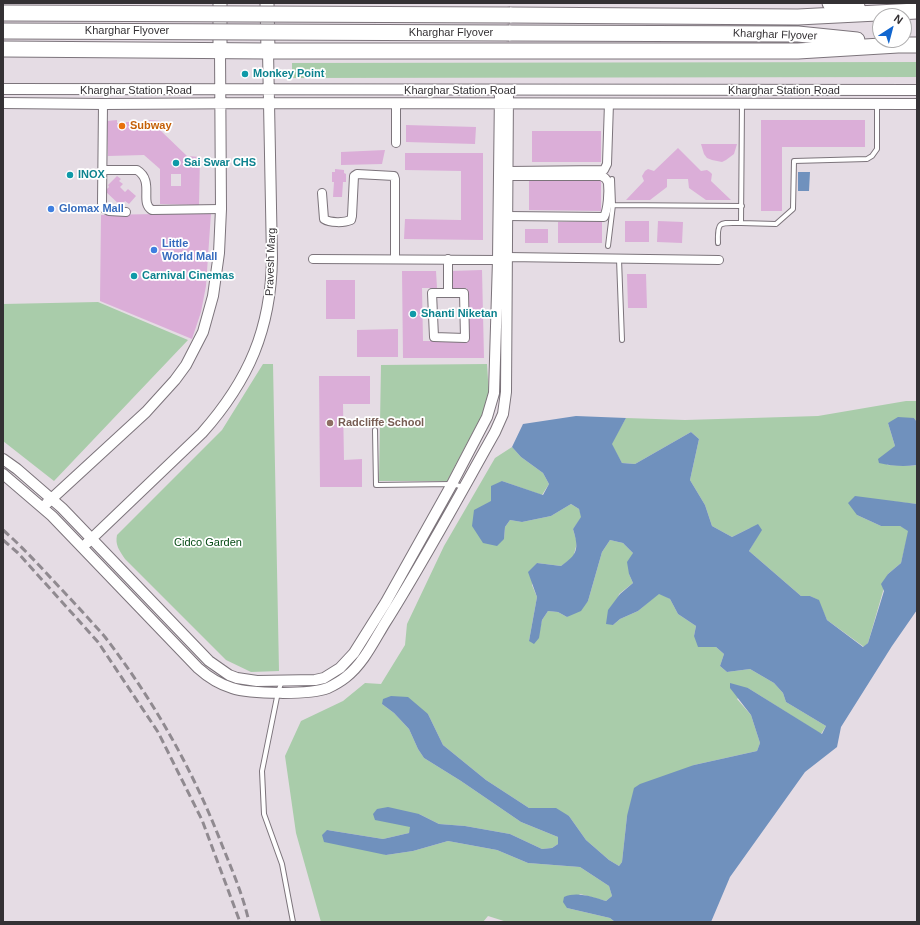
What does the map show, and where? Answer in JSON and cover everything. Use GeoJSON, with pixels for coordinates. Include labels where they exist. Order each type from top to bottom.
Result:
{"type":"FeatureCollection","features":[{"type":"Feature","properties":{"kind":"highway"},"geometry":{"type":"LineString","coordinates":[[830,3],[872,8]]}},
{"type":"Feature","properties":{"kind":"highway","name":"Kharghar Flyover"},"geometry":{"type":"LineString","coordinates":[[3,13],[798,16],[872,12]]}},
{"type":"Feature","properties":{"kind":"highway","name":"Kharghar Flyover"},"geometry":{"type":"LineString","coordinates":[[3,31],[798,34],[872,42]]}},
{"type":"Feature","properties":{"kind":"highway"},"geometry":{"type":"LineString","coordinates":[[3,49],[220,51],[798,51],[872,47]]}},
{"type":"Feature","properties":{"kind":"main road"},"geometry":{"type":"LineString","coordinates":[[220,3],[220,51]]}},
{"type":"Feature","properties":{"kind":"main road","name":"Pravesh Marg"},"geometry":{"type":"LineString","coordinates":[[268,3],[268,51]]}},
{"type":"Feature","properties":{"kind":"street"},"geometry":{"type":"LineString","coordinates":[[42,507],[146,412],[175,380],[186,365],[203,332],[213,296],[219,253],[221,209],[220,51]]}},
{"type":"Feature","properties":{"kind":"street","name":"Pravesh Marg"},"geometry":{"type":"LineString","coordinates":[[82,546],[92,539],[202,434],[218,415],[245,375],[263,330],[272,283],[273,229],[268,51]]}},
{"type":"Feature","properties":{"kind":"street","name":"Kharghar Station Road"},"geometry":{"type":"LineString","coordinates":[[3,89],[504,91],[917,90]]}},
{"type":"Feature","properties":{"kind":"street"},"geometry":{"type":"LineString","coordinates":[[741,90],[742,103]]}},
{"type":"Feature","properties":{"kind":"street"},"geometry":{"type":"LineString","coordinates":[[3,474],[42,507],[82,546],[198,668],[207,675],[232,688],[256,692],[304,692],[328,688],[347,676],[363,659],[396,607],[500,423],[505,403],[502,258],[504,91]]}},
{"type":"Feature","properties":{"kind":"street","name":"Kharghar Station Road"},"geometry":{"type":"LineString","coordinates":[[3,103],[917,104]]}},
{"type":"Feature","properties":{"kind":"street"},"geometry":{"type":"LineString","coordinates":[[396,103],[396,143]]}},
{"type":"Feature","properties":{"kind":"street"},"geometry":{"type":"LineString","coordinates":[[3,459],[52,499],[208,660],[229,675],[245,680],[257,681],[304,681],[324,678],[340,668],[350,657],[386,602],[483,426],[492,402],[494,393],[502,258],[507,216],[508,174],[504,103]]}},
{"type":"Feature","properties":{"kind":"street"},"geometry":{"type":"LineString","coordinates":[[508,174],[604,170],[607,164],[608,156],[609,103]]}},
{"type":"Feature","properties":{"kind":"street"},"geometry":{"type":"LineString","coordinates":[[104,104],[102,203],[104,208],[109,211],[126,212]]}},
{"type":"Feature","properties":{"kind":"street"},"geometry":{"type":"LineString","coordinates":[[102,170],[137,170],[141,173],[146,180],[147,204],[152,210],[221,209]]}},
{"type":"Feature","properties":{"kind":"street"},"geometry":{"type":"LineString","coordinates":[[322,193],[324,219],[328,221],[347,222],[351,220],[352,216],[354,176],[357,174],[394,176],[396,259]]}},
{"type":"Feature","properties":{"kind":"street"},"geometry":{"type":"LineString","coordinates":[[507,216],[604,216],[606,213],[608,192],[608,182],[601,176],[508,174]]}},
{"type":"Feature","properties":{"kind":"street"},"geometry":{"type":"LineString","coordinates":[[313,259],[502,258],[718,260]]}},
{"type":"Feature","properties":{"kind":"street"},"geometry":{"type":"LineString","coordinates":[[448,259],[448,293]]}},
{"type":"Feature","properties":{"kind":"street"},"geometry":{"type":"LineString","coordinates":[[432,293],[448,293],[464,293],[465,338],[434,337],[432,293]]}},
{"type":"Feature","properties":{"kind":"lane"},"geometry":{"type":"LineString","coordinates":[[741,223],[742,103]]}},
{"type":"Feature","properties":{"kind":"lane"},"geometry":{"type":"LineString","coordinates":[[718,243],[717,229],[722,223],[776,224],[793,209],[794,161],[867,159],[872,156],[877,149],[877,104]]}},
{"type":"Feature","properties":{"kind":"lane"},"geometry":{"type":"LineString","coordinates":[[608,246],[613,205],[612,178]]}},
{"type":"Feature","properties":{"kind":"lane"},"geometry":{"type":"LineString","coordinates":[[613,205],[742,206]]}},
{"type":"Feature","properties":{"kind":"lane"},"geometry":{"type":"LineString","coordinates":[[619,259],[622,340]]}},
{"type":"Feature","properties":{"kind":"lane"},"geometry":{"type":"LineString","coordinates":[[375,430],[376,485],[452,484],[464,487]]}},
{"type":"Feature","properties":{"kind":"lane"},"geometry":{"type":"LineString","coordinates":[[282,681],[278,692],[262,771],[264,814],[282,864],[293,922]]}},
{"type":"Feature","properties":{"kind":"green space"},"geometry":{"type":"Polygon","coordinates":[[[917,62],[917,77],[292,78],[292,63],[917,62]]]}},
{"type":"Feature","properties":{"kind":"green space"},"geometry":{"type":"Polygon","coordinates":[[[98,302],[188,340],[54,481],[3,441],[3,304],[98,302]]]}},
{"type":"Feature","properties":{"kind":"green space","name":"Cidco Garden"},"geometry":{"type":"Polygon","coordinates":[[[263,364],[273,364],[279,671],[251,672],[226,660],[125,559],[118,547],[117,535],[222,430],[263,364]]]}},
{"type":"Feature","properties":{"kind":"green space"},"geometry":{"type":"Polygon","coordinates":[[[487,364],[489,395],[486,407],[447,481],[379,481],[381,365],[487,364]]]}},
{"type":"Feature","properties":{"kind":"green space"},"geometry":{"type":"Polygon","coordinates":[[[906,401],[917,401],[917,422],[914,418],[888,423],[895,446],[887,465],[917,465],[917,504],[888,501],[857,515],[881,526],[900,526],[909,530],[901,563],[888,574],[868,643],[864,647],[827,620],[818,600],[810,596],[801,596],[749,551],[761,530],[750,528],[732,537],[712,526],[705,505],[690,480],[699,439],[691,432],[635,464],[622,463],[611,444],[626,418],[685,420],[818,416],[906,401]]]}},
{"type":"Feature","properties":{"kind":"green space"},"geometry":{"type":"Polygon","coordinates":[[[512,447],[521,457],[543,473],[549,484],[542,495],[502,481],[504,539],[505,527],[510,520],[522,522],[551,516],[571,504],[579,509],[582,517],[573,529],[577,543],[573,558],[561,566],[537,563],[532,585],[537,597],[529,641],[538,638],[542,620],[548,611],[558,612],[567,617],[588,601],[602,552],[610,540],[623,543],[633,553],[629,574],[633,583],[619,594],[613,625],[620,619],[638,611],[659,593],[670,599],[678,614],[696,626],[694,636],[716,647],[724,654],[720,666],[727,672],[750,669],[774,683],[783,693],[786,702],[826,726],[821,734],[748,688],[737,699],[751,715],[760,743],[757,751],[694,765],[627,816],[622,862],[619,866],[609,860],[586,840],[569,816],[529,808],[486,780],[443,745],[428,714],[382,704],[394,713],[409,729],[424,758],[521,822],[558,837],[558,844],[552,848],[542,849],[510,834],[465,826],[439,824],[419,814],[409,833],[383,839],[327,830],[386,855],[413,851],[448,841],[497,850],[528,863],[580,867],[609,886],[612,896],[606,901],[580,894],[567,908],[610,918],[615,922],[507,922],[488,916],[483,922],[321,922],[296,833],[285,756],[301,721],[343,701],[365,683],[381,684],[405,645],[407,624],[444,546],[495,458],[512,447]]]}},
{"type":"Feature","properties":{"kind":"water"},"geometry":{"type":"Polygon","coordinates":[[[798,172],[810,172],[809,191],[798,191],[798,172]]]}},
{"type":"Feature","properties":{"kind":"water"},"geometry":{"type":"Polygon","coordinates":[[[576,416],[626,418],[612,444],[622,463],[635,464],[691,432],[699,439],[690,480],[705,505],[712,526],[732,537],[758,524],[762,530],[749,551],[801,596],[810,596],[819,600],[827,620],[863,647],[868,643],[884,591],[881,584],[888,574],[901,563],[908,531],[900,526],[881,526],[857,515],[848,503],[855,496],[917,504],[917,610],[892,646],[841,727],[837,747],[805,772],[730,877],[711,922],[615,922],[610,918],[567,908],[563,902],[564,897],[569,895],[585,895],[606,901],[612,896],[609,886],[580,867],[528,863],[497,850],[448,841],[413,851],[386,855],[324,842],[322,835],[327,830],[383,839],[409,833],[410,827],[375,820],[373,814],[377,809],[388,807],[419,814],[439,824],[465,826],[510,834],[542,849],[552,848],[558,844],[558,837],[521,822],[424,758],[409,729],[394,713],[382,704],[383,699],[391,696],[408,697],[428,714],[443,745],[486,780],[529,808],[556,808],[569,816],[586,840],[609,860],[619,866],[622,862],[627,816],[634,788],[640,784],[694,765],[757,751],[760,743],[751,715],[730,688],[730,683],[748,688],[822,734],[826,726],[786,702],[783,693],[774,683],[750,669],[727,672],[720,666],[724,654],[716,647],[698,647],[694,636],[696,626],[678,614],[670,599],[659,594],[638,611],[620,619],[613,625],[606,624],[608,610],[620,594],[633,583],[629,574],[627,562],[633,553],[623,543],[610,540],[602,552],[588,601],[581,611],[567,617],[558,612],[548,611],[542,620],[539,638],[534,644],[529,641],[537,597],[528,572],[537,563],[561,566],[571,558],[576,550],[573,529],[581,517],[579,509],[571,504],[551,516],[522,522],[510,520],[505,527],[504,539],[497,546],[483,543],[472,526],[474,510],[491,501],[491,486],[502,481],[543,495],[549,484],[543,473],[521,457],[512,447],[523,424],[576,416]]]}},
{"type":"Feature","properties":{"kind":"water"},"geometry":{"type":"Polygon","coordinates":[[[898,417],[914,418],[917,422],[917,465],[898,466],[879,463],[878,459],[895,446],[888,423],[898,417]]]}},
{"type":"Feature","properties":{"kind":"building","name":"Sai Swar CHS"},"geometry":{"type":"Polygon","coordinates":[[[117,120],[117,123],[126,124],[126,122],[145,122],[146,124],[149,124],[149,120],[161,121],[161,131],[187,156],[200,157],[199,205],[160,204],[160,169],[144,155],[108,156],[107,121],[117,120]],[[171,174],[171,186],[181,186],[181,174],[171,174]]]}},
{"type":"Feature","properties":{"kind":"building"},"geometry":{"type":"Polygon","coordinates":[[[761,120],[865,120],[865,147],[782,147],[782,211],[761,211],[761,120]]]}},
{"type":"Feature","properties":{"kind":"building"},"geometry":{"type":"Polygon","coordinates":[[[406,125],[476,127],[475,144],[406,142],[406,125]]]}},
{"type":"Feature","properties":{"kind":"building"},"geometry":{"type":"Polygon","coordinates":[[[532,131],[601,131],[601,162],[532,162],[532,131]]]}},
{"type":"Feature","properties":{"kind":"building"},"geometry":{"type":"Polygon","coordinates":[[[701,144],[737,144],[734,154],[722,162],[707,158],[701,144]]]}},
{"type":"Feature","properties":{"kind":"building"},"geometry":{"type":"Polygon","coordinates":[[[678,148],[701,171],[707,170],[710,172],[712,174],[711,181],[731,200],[706,200],[689,188],[688,179],[667,179],[667,187],[650,200],[626,200],[644,181],[642,176],[645,171],[648,169],[654,171],[678,148]]]}},
{"type":"Feature","properties":{"kind":"building"},"geometry":{"type":"Polygon","coordinates":[[[385,150],[382,164],[341,165],[341,152],[385,150]]]}},
{"type":"Feature","properties":{"kind":"building"},"geometry":{"type":"Polygon","coordinates":[[[405,153],[483,153],[483,240],[404,239],[405,219],[461,220],[461,171],[405,170],[405,153]]]}},
{"type":"Feature","properties":{"kind":"building"},"geometry":{"type":"Polygon","coordinates":[[[335,169],[344,170],[344,173],[346,174],[346,182],[343,182],[342,197],[333,197],[334,182],[332,182],[332,172],[335,172],[335,169]]]}},
{"type":"Feature","properties":{"kind":"building"},"geometry":{"type":"Polygon","coordinates":[[[117,176],[121,179],[119,181],[123,184],[120,187],[125,192],[128,189],[136,196],[129,204],[125,201],[121,206],[105,191],[109,187],[108,185],[117,176]]]}},
{"type":"Feature","properties":{"kind":"building"},"geometry":{"type":"Polygon","coordinates":[[[529,181],[601,181],[601,211],[529,210],[529,181]]]}},
{"type":"Feature","properties":{"kind":"building","name":"Little World Mall"},"geometry":{"type":"Polygon","coordinates":[[[211,213],[206,286],[201,312],[192,339],[100,301],[101,215],[211,213]]]}},
{"type":"Feature","properties":{"kind":"building"},"geometry":{"type":"Polygon","coordinates":[[[602,221],[602,243],[558,243],[558,222],[602,221]]]}},
{"type":"Feature","properties":{"kind":"building"},"geometry":{"type":"Polygon","coordinates":[[[625,221],[649,221],[649,242],[625,242],[625,221]]]}},
{"type":"Feature","properties":{"kind":"building"},"geometry":{"type":"Polygon","coordinates":[[[658,221],[683,222],[682,243],[657,242],[658,221]]]}},
{"type":"Feature","properties":{"kind":"building"},"geometry":{"type":"Polygon","coordinates":[[[525,229],[548,229],[548,243],[525,243],[525,229]]]}},
{"type":"Feature","properties":{"kind":"building","name":"Shanti Niketan"},"geometry":{"type":"Polygon","coordinates":[[[482,270],[484,358],[403,358],[402,271],[436,271],[437,288],[422,288],[423,341],[467,341],[467,288],[451,288],[451,271],[482,270]]]}},
{"type":"Feature","properties":{"kind":"building"},"geometry":{"type":"Polygon","coordinates":[[[627,274],[646,274],[647,308],[628,308],[627,274]]]}},
{"type":"Feature","properties":{"kind":"building"},"geometry":{"type":"Polygon","coordinates":[[[326,280],[355,280],[355,319],[326,319],[326,280]]]}},
{"type":"Feature","properties":{"kind":"building"},"geometry":{"type":"Polygon","coordinates":[[[398,329],[398,357],[357,357],[357,330],[398,329]]]}},
{"type":"Feature","properties":{"kind":"building"},"geometry":{"type":"Polygon","coordinates":[[[319,376],[370,376],[370,404],[343,404],[344,460],[362,459],[362,487],[320,487],[319,376]]]}},
{"type":"Feature","properties":{"kind":"railway"},"geometry":{"type":"LineString","coordinates":[[3,530],[34,560],[105,637],[123,661],[156,711],[185,763],[211,817],[244,902],[249,922]]}},
{"type":"Feature","properties":{"kind":"railway"},"geometry":{"type":"LineString","coordinates":[[3,540],[18,553],[98,642],[158,732],[202,820],[240,922]]}},
{"type":"Feature","properties":{"kind":"place","name":"Monkey Point"},"geometry":{"type":"Point","coordinates":[245,74]}},
{"type":"Feature","properties":{"kind":"place","name":"Subway"},"geometry":{"type":"Point","coordinates":[122,126]}},
{"type":"Feature","properties":{"kind":"place","name":"Sai Swar CHS"},"geometry":{"type":"Point","coordinates":[176,163]}},
{"type":"Feature","properties":{"kind":"place","name":"INOX"},"geometry":{"type":"Point","coordinates":[70,175]}},
{"type":"Feature","properties":{"kind":"place","name":"Glomax Mall"},"geometry":{"type":"Point","coordinates":[51,209]}},
{"type":"Feature","properties":{"kind":"place","name":"Little World Mall"},"geometry":{"type":"Point","coordinates":[154,250]}},
{"type":"Feature","properties":{"kind":"place","name":"Carnival Cinemas"},"geometry":{"type":"Point","coordinates":[134,276]}},
{"type":"Feature","properties":{"kind":"place","name":"Shanti Niketan"},"geometry":{"type":"Point","coordinates":[413,314]}},
{"type":"Feature","properties":{"kind":"place","name":"Radcliffe School"},"geometry":{"type":"Point","coordinates":[330,423]}}]}
